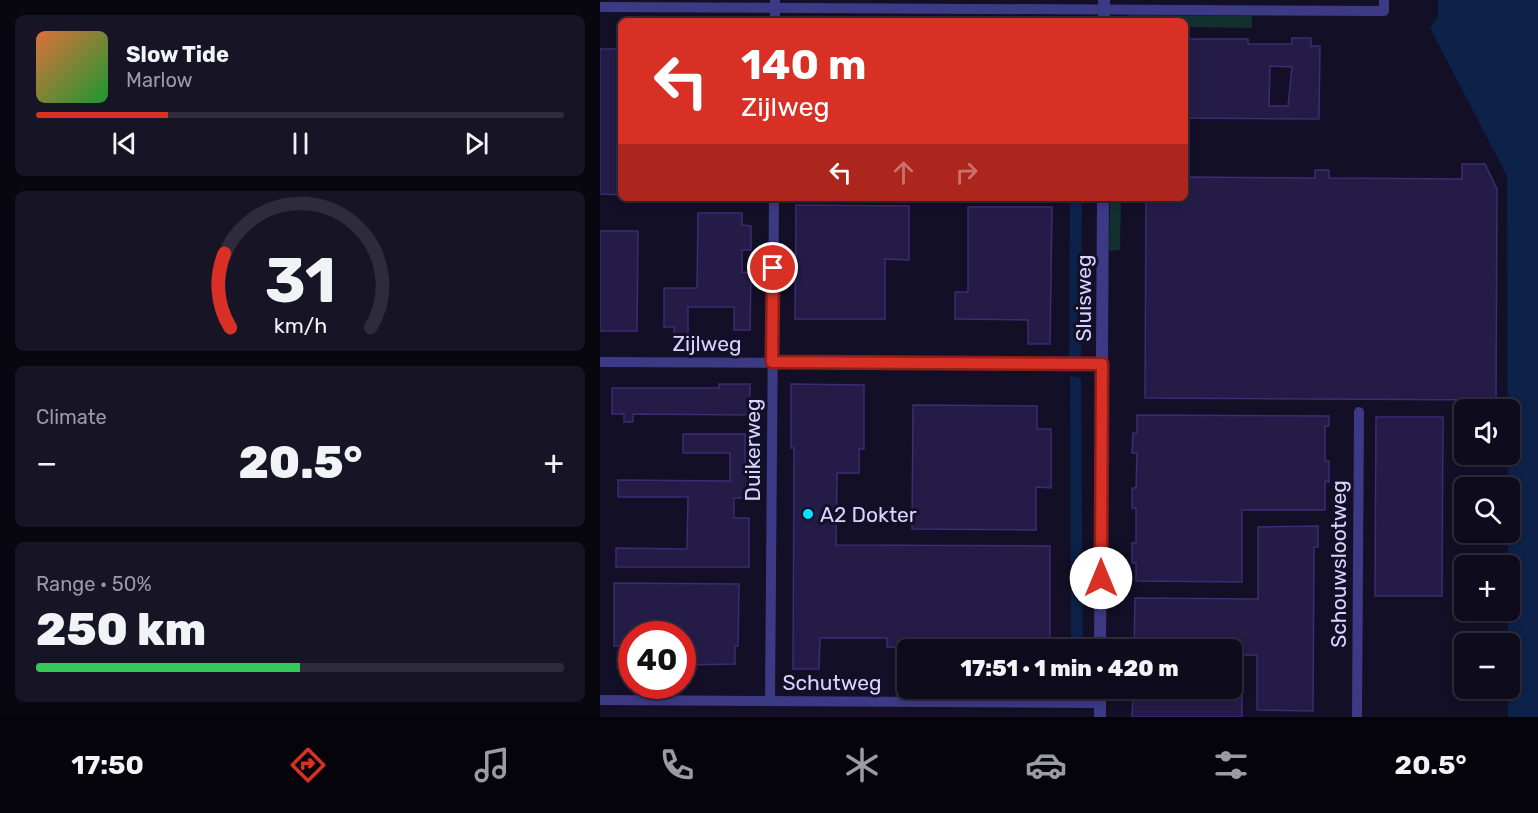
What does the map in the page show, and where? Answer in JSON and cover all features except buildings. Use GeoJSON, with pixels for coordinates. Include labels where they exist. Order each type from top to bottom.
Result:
{"type":"FeatureCollection","features":[{"type":"Feature","properties":{"kind":"street"},"geometry":{"type":"LineString","coordinates":[[600,7],[775,4],[1104,10],[1384,6]]}},
{"type":"Feature","properties":{"kind":"street","name":"Duikerweg"},"geometry":{"type":"LineString","coordinates":[[770,701],[774,201]]}},
{"type":"Feature","properties":{"kind":"street","name":"Sluisweg"},"geometry":{"type":"LineString","coordinates":[[1100,639],[1103,201]]}},
{"type":"Feature","properties":{"kind":"street","name":"Zijlweg"},"geometry":{"type":"LineString","coordinates":[[600,362],[1102,364]]}},
{"type":"Feature","properties":{"kind":"street","name":"Schouwslootweg"},"geometry":{"type":"LineString","coordinates":[[1357,717],[1359,412]]}},
{"type":"Feature","properties":{"kind":"street"},"geometry":{"type":"LineString","coordinates":[[1100,699],[1100,717]]}},
{"type":"Feature","properties":{"kind":"street","name":"Schutweg"},"geometry":{"type":"LineString","coordinates":[[600,700],[1100,703]]}},
{"type":"Feature","properties":{"kind":"green space"},"geometry":{"type":"Polygon","coordinates":[[[1128,15],[1252,16],[1252,28],[1188,27],[1188,18],[1122,18],[1128,15]]]}},
{"type":"Feature","properties":{"kind":"green space"},"geometry":{"type":"Polygon","coordinates":[[[1110,201],[1121,201],[1120,250],[1109,251],[1110,201]]]}},
{"type":"Feature","properties":{"kind":"water"},"geometry":{"type":"Polygon","coordinates":[[[1438,0],[1538,0],[1538,717],[1508,717],[1508,699],[1520,699],[1520,633],[1508,633],[1508,621],[1520,621],[1520,555],[1508,555],[1508,543],[1520,543],[1520,477],[1508,477],[1508,465],[1520,465],[1520,399],[1507,399],[1507,176],[1430,28],[1438,16],[1438,0]]]}},
{"type":"Feature","properties":{"kind":"water"},"geometry":{"type":"Polygon","coordinates":[[[1070,201],[1082,201],[1081,359],[1069,359],[1070,201]]]}},
{"type":"Feature","properties":{"kind":"water"},"geometry":{"type":"Polygon","coordinates":[[[1070,376],[1081,378],[1083,639],[1071,639],[1070,376]]]}},
{"type":"Feature","properties":{"kind":"place","name":"A2 Dokter"},"geometry":{"type":"Point","coordinates":[808,514]}},
{"type":"Feature","properties":{"kind":"route"},"geometry":{"type":"LineString","coordinates":[[773,268],[772,362],[1102,364],[1101,578]]}}]}
